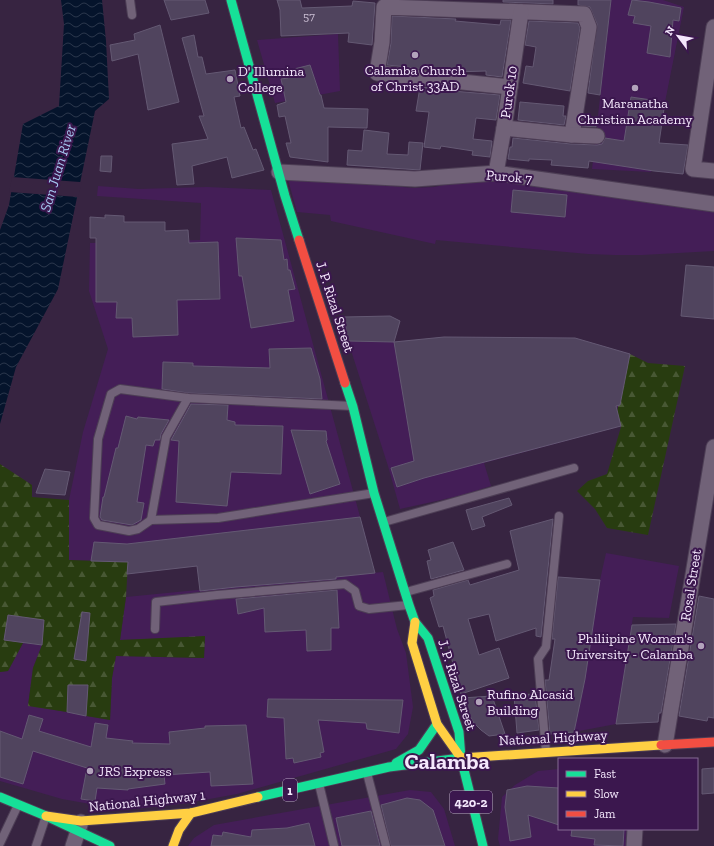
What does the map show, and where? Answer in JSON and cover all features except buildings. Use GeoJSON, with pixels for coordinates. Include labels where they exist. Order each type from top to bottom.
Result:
{"type":"FeatureCollection","features":[{"type":"Feature","properties":{"kind":"main road","name":"J. P. Rizal Street"},"geometry":{"type":"LineString","coordinates":[[231,0],[279,172],[308,269],[352,406],[374,493],[415,622],[428,638],[457,724],[461,758]]}},
{"type":"Feature","properties":{"kind":"main road","name":"J. P. Rizal Street"},"geometry":{"type":"LineString","coordinates":[[415,622],[412,643],[437,724],[461,758]]}},
{"type":"Feature","properties":{"kind":"main road"},"geometry":{"type":"LineString","coordinates":[[389,767],[419,750],[437,724]]}},
{"type":"Feature","properties":{"kind":"main road","name":"National Highway"},"geometry":{"type":"LineString","coordinates":[[461,758],[546,753],[642,753],[665,745],[714,742]]}},
{"type":"Feature","properties":{"kind":"main road","name":"National Highway 1"},"geometry":{"type":"LineString","coordinates":[[79,826],[191,813],[389,767],[461,758]]}},
{"type":"Feature","properties":{"kind":"main road","name":"420-2"},"geometry":{"type":"LineString","coordinates":[[461,758],[483,846]]}},
{"type":"Feature","properties":{"kind":"main road","name":"National Highway 1"},"geometry":{"type":"LineString","coordinates":[[0,797],[46,816],[79,826],[110,846]]}},
{"type":"Feature","properties":{"kind":"main road"},"geometry":{"type":"LineString","coordinates":[[173,846],[178,830],[191,813]]}},
{"type":"Feature","properties":{"kind":"street"},"geometry":{"type":"LineString","coordinates":[[510,87],[378,73],[384,7],[584,14],[589,27],[572,135]]}},
{"type":"Feature","properties":{"kind":"street","name":"Purok 10"},"geometry":{"type":"LineString","coordinates":[[496,173],[521,12]]}},
{"type":"Feature","properties":{"kind":"street"},"geometry":{"type":"LineString","coordinates":[[714,27],[693,169],[714,171]]}},
{"type":"Feature","properties":{"kind":"street"},"geometry":{"type":"LineString","coordinates":[[504,128],[597,136]]}},
{"type":"Feature","properties":{"kind":"street","name":"Purok 7"},"geometry":{"type":"LineString","coordinates":[[279,172],[415,179],[496,173],[714,204]]}},
{"type":"Feature","properties":{"kind":"street","name":"Rosal Street"},"geometry":{"type":"LineString","coordinates":[[665,745],[714,447]]}},
{"type":"Feature","properties":{"kind":"street"},"geometry":{"type":"LineString","coordinates":[[73,846],[79,826]]}},
{"type":"Feature","properties":{"kind":"street"},"geometry":{"type":"LineString","coordinates":[[634,846],[635,830]]}},
{"type":"Feature","properties":{"kind":"lane"},"geometry":{"type":"LineString","coordinates":[[130,0],[132,15]]}},
{"type":"Feature","properties":{"kind":"lane"},"geometry":{"type":"LineString","coordinates":[[352,406],[188,398],[120,389],[111,394],[98,438],[94,518],[98,525],[129,531],[138,529],[151,520],[218,518],[374,493]]}},
{"type":"Feature","properties":{"kind":"lane"},"geometry":{"type":"LineString","coordinates":[[151,520],[166,437],[188,398]]}},
{"type":"Feature","properties":{"kind":"lane"},"geometry":{"type":"LineString","coordinates":[[384,522],[574,468]]}},
{"type":"Feature","properties":{"kind":"lane"},"geometry":{"type":"LineString","coordinates":[[546,753],[538,659],[546,647],[559,516]]}},
{"type":"Feature","properties":{"kind":"lane"},"geometry":{"type":"LineString","coordinates":[[406,592],[507,564]]}},
{"type":"Feature","properties":{"kind":"lane"},"geometry":{"type":"LineString","coordinates":[[154,629],[156,602],[217,595],[345,584],[355,591],[358,606],[368,609],[409,605]]}},
{"type":"Feature","properties":{"kind":"lane"},"geometry":{"type":"LineString","coordinates":[[367,772],[386,846]]}},
{"type":"Feature","properties":{"kind":"lane"},"geometry":{"type":"LineString","coordinates":[[319,783],[334,846]]}},
{"type":"Feature","properties":{"kind":"lane"},"geometry":{"type":"LineString","coordinates":[[0,843],[18,805]]}},
{"type":"Feature","properties":{"kind":"lane"},"geometry":{"type":"LineString","coordinates":[[36,846],[46,816]]}},
{"type":"Feature","properties":{"kind":"shaded area","name":"Maranatha Christian Academy"},"geometry":{"type":"Polygon","coordinates":[[[611,0],[663,0],[684,7],[651,172],[592,169],[611,0]]]}},
{"type":"Feature","properties":{"kind":"shaded area"},"geometry":{"type":"Polygon","coordinates":[[[338,34],[340,91],[275,103],[257,40],[338,34]]]}},
{"type":"Feature","properties":{"kind":"shaded area"},"geometry":{"type":"Polygon","coordinates":[[[502,173],[714,211],[714,251],[615,255],[588,254],[436,240],[435,244],[331,221],[330,215],[297,212],[287,176],[413,188],[434,187],[502,173]]]}},
{"type":"Feature","properties":{"kind":"shaded area"},"geometry":{"type":"Polygon","coordinates":[[[98,186],[139,189],[207,187],[271,190],[368,546],[127,574],[128,562],[69,560],[69,500],[83,432],[108,349],[89,291],[90,243],[200,240],[201,203],[97,196],[98,186]]]}},
{"type":"Feature","properties":{"kind":"shaded area"},"geometry":{"type":"Polygon","coordinates":[[[444,337],[575,338],[630,354],[620,405],[621,426],[484,463],[491,486],[459,496],[400,509],[388,466],[348,341],[394,342],[444,337]]]}},
{"type":"Feature","properties":{"kind":"shaded area"},"geometry":{"type":"Polygon","coordinates":[[[606,553],[679,566],[669,618],[633,617],[616,724],[574,732],[585,679],[600,580],[606,553]]]}},
{"type":"Feature","properties":{"kind":"shaded area"},"geometry":{"type":"Polygon","coordinates":[[[383,572],[397,629],[406,653],[413,707],[408,734],[396,749],[237,794],[182,804],[124,810],[62,799],[0,781],[0,672],[8,671],[23,643],[42,645],[33,668],[28,705],[110,720],[112,678],[116,656],[204,658],[205,637],[120,640],[126,597],[383,572]]]}},
{"type":"Feature","properties":{"kind":"shaded area"},"geometry":{"type":"Polygon","coordinates":[[[558,769],[558,830],[637,830],[636,846],[500,846],[498,839],[502,797],[515,785],[538,771],[558,769]]]}},
{"type":"Feature","properties":{"kind":"shaded area"},"geometry":{"type":"Polygon","coordinates":[[[410,790],[431,792],[444,809],[455,846],[188,846],[194,838],[214,825],[410,790]]]}},
{"type":"Feature","properties":{"kind":"green space"},"geometry":{"type":"Polygon","coordinates":[[[630,354],[648,363],[685,366],[648,535],[607,528],[595,509],[577,491],[588,481],[607,474],[621,427],[617,411],[630,354]]]}},
{"type":"Feature","properties":{"kind":"green space"},"geometry":{"type":"Polygon","coordinates":[[[0,464],[32,485],[32,497],[69,500],[69,560],[128,562],[126,597],[120,640],[205,636],[204,658],[116,656],[112,678],[110,720],[86,716],[88,685],[68,685],[67,712],[28,706],[33,668],[42,645],[44,620],[8,616],[4,640],[23,643],[8,671],[0,672],[0,464]]]}},
{"type":"Feature","properties":{"kind":"water","name":"San Juan River"},"geometry":{"type":"Polygon","coordinates":[[[61,0],[102,0],[109,99],[95,111],[58,289],[16,367],[0,424],[0,230],[9,205],[23,124],[59,106],[64,24],[61,0]]]}},
{"type":"Feature","properties":{"kind":"pier"},"geometry":{"type":"Polygon","coordinates":[[[12,177],[82,182],[78,197],[9,192],[12,177]]]}},
{"type":"Feature","properties":{"kind":"traffic: fast"},"geometry":{"type":"LineString","coordinates":[[231,0],[285,196],[299,240]]}},
{"type":"Feature","properties":{"kind":"traffic: fast"},"geometry":{"type":"LineString","coordinates":[[345,383],[353,407],[374,493],[409,605],[415,622],[428,638],[459,732],[461,758]]}},
{"type":"Feature","properties":{"kind":"traffic: fast"},"geometry":{"type":"LineString","coordinates":[[396,763],[419,750],[437,724]]}},
{"type":"Feature","properties":{"kind":"traffic: fast"},"geometry":{"type":"LineString","coordinates":[[258,797],[389,767],[461,758],[483,846]]}},
{"type":"Feature","properties":{"kind":"traffic: fast"},"geometry":{"type":"LineString","coordinates":[[0,797],[46,816],[110,846]]}},
{"type":"Feature","properties":{"kind":"traffic: slow"},"geometry":{"type":"LineString","coordinates":[[415,622],[412,643],[437,724],[461,758]]}},
{"type":"Feature","properties":{"kind":"traffic: slow"},"geometry":{"type":"LineString","coordinates":[[461,758],[661,745]]}},
{"type":"Feature","properties":{"kind":"traffic: slow"},"geometry":{"type":"LineString","coordinates":[[46,816],[81,821],[191,813],[258,797]]}},
{"type":"Feature","properties":{"kind":"traffic: slow"},"geometry":{"type":"LineString","coordinates":[[173,846],[179,830],[191,813]]}},
{"type":"Feature","properties":{"kind":"traffic: jam"},"geometry":{"type":"LineString","coordinates":[[299,240],[345,383]]}},
{"type":"Feature","properties":{"kind":"traffic: jam"},"geometry":{"type":"LineString","coordinates":[[661,745],[714,742]]}},
{"type":"Feature","properties":{"kind":"place","name":"Calamba Church of Christ 33AD"},"geometry":{"type":"Point","coordinates":[415,55]}},
{"type":"Feature","properties":{"kind":"place","name":"D' Illumina College"},"geometry":{"type":"Point","coordinates":[230,79]}},
{"type":"Feature","properties":{"kind":"place","name":"Maranatha Christian Academy"},"geometry":{"type":"Point","coordinates":[635,88]}},
{"type":"Feature","properties":{"kind":"place","name":"Philiipine Women's University - Calamba"},"geometry":{"type":"Point","coordinates":[701,646]}},
{"type":"Feature","properties":{"kind":"place","name":"Rufino Alcasid Building"},"geometry":{"type":"Point","coordinates":[479,702]}},
{"type":"Feature","properties":{"kind":"place","name":"JRS Express"},"geometry":{"type":"Point","coordinates":[90,771]}},
{"type":"Feature","properties":{"kind":"district","name":"Calamba"},"geometry":{"type":"Point","coordinates":[447,761]}}]}
